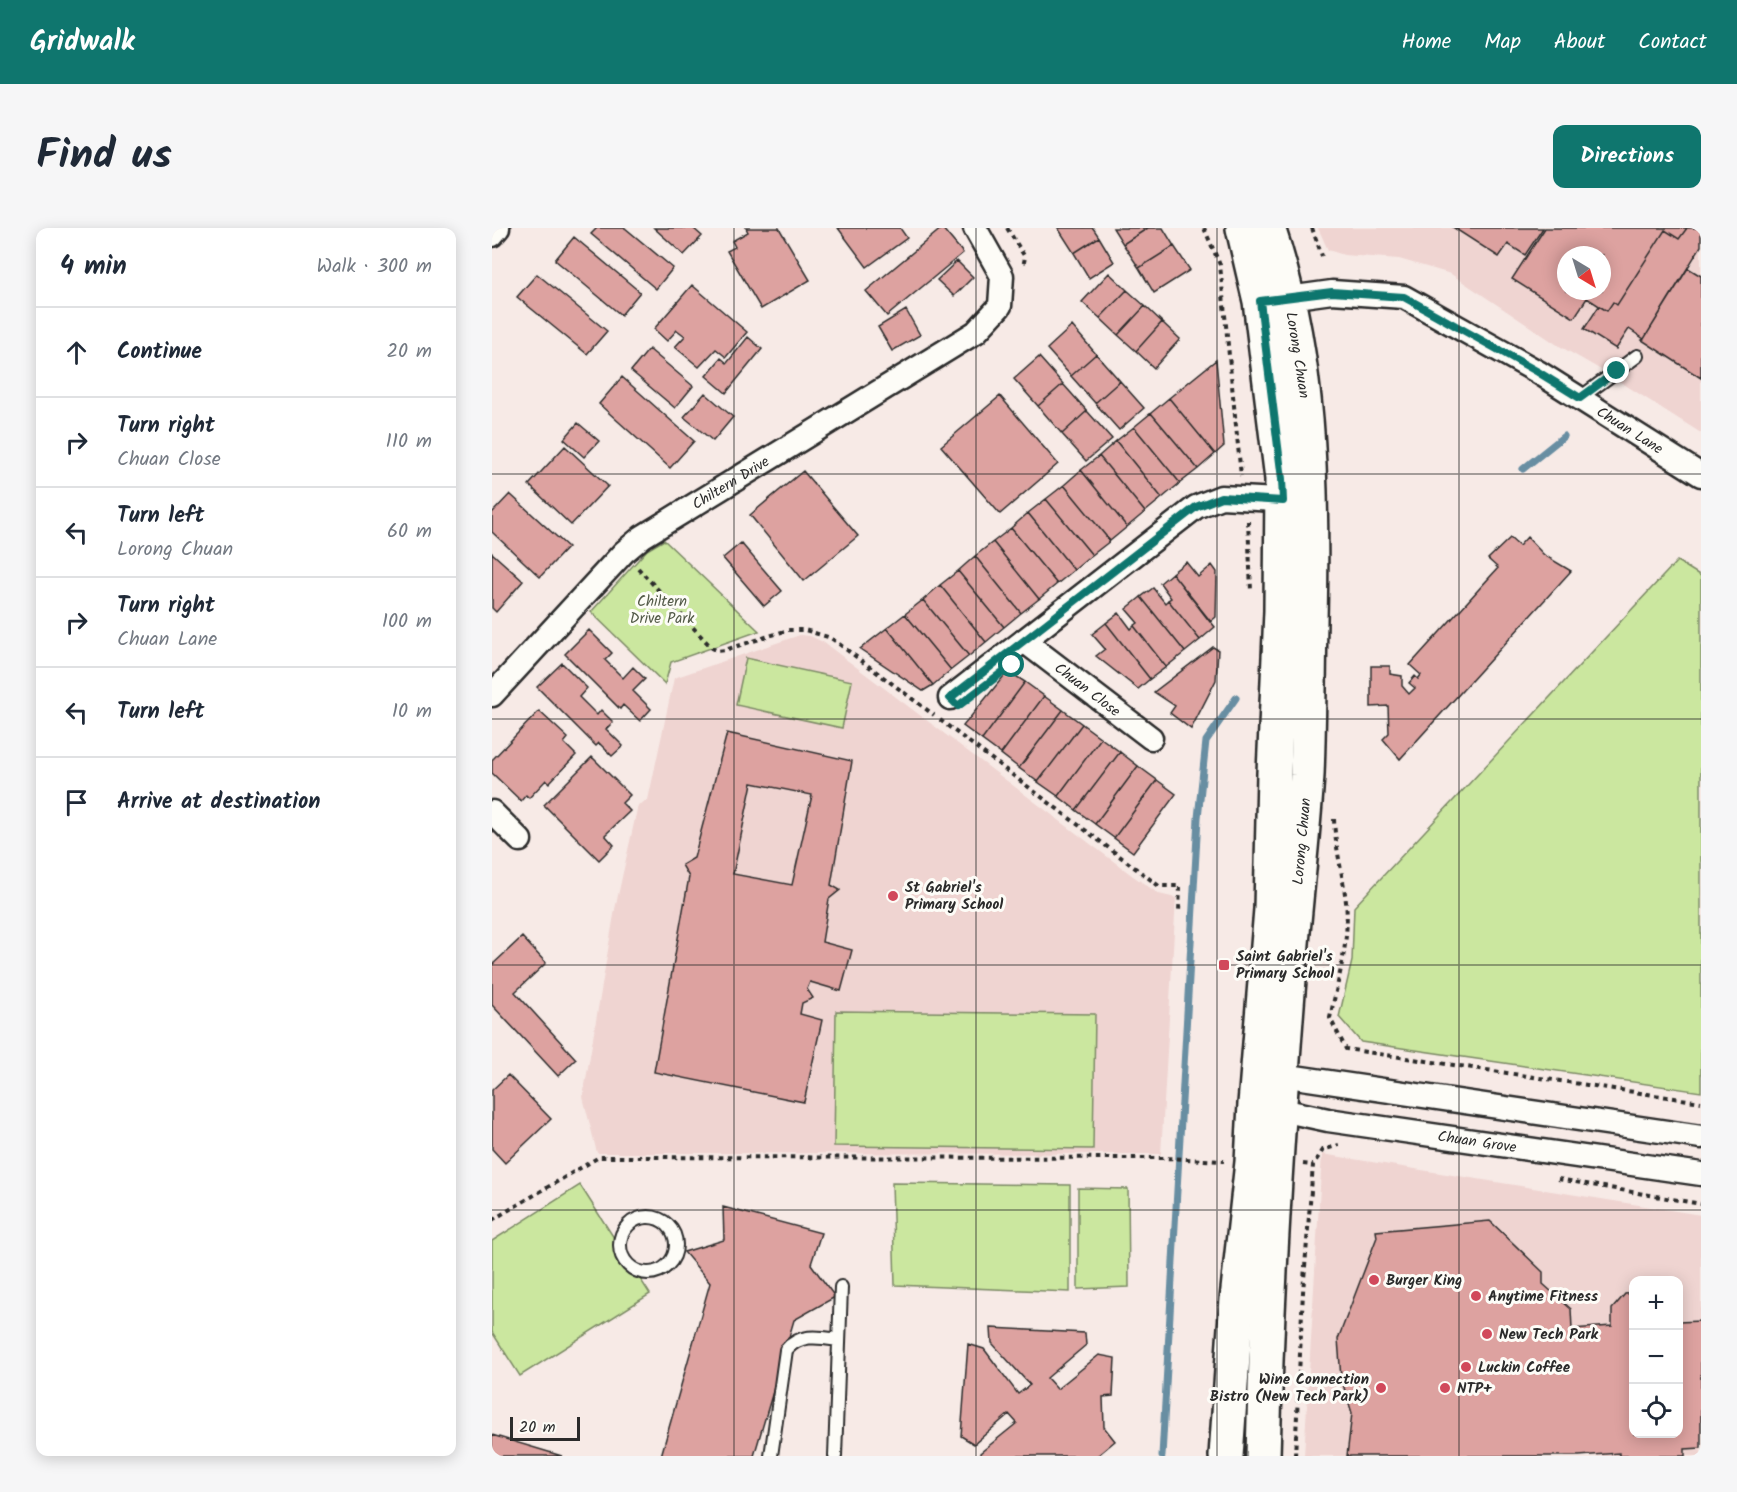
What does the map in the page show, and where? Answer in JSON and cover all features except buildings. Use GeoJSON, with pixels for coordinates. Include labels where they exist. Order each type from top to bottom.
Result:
{"type":"FeatureCollection","features":[{"type":"Feature","properties":{"kind":"main road","name":"Lorong Chuan"},"geometry":{"type":"LineString","coordinates":[[1243,228],[1274,299]]}},
{"type":"Feature","properties":{"kind":"main road","name":"Lorong Chuan"},"geometry":{"type":"LineString","coordinates":[[1263,1456],[1271,909],[1290,774],[1292,741],[1281,611],[1297,501],[1282,479],[1274,299],[1281,267],[1268,228]]}},
{"type":"Feature","properties":{"kind":"main road","name":"Lorong Chuan"},"geometry":{"type":"LineString","coordinates":[[1226,1456],[1237,1299],[1252,1162],[1267,1107]]}},
{"type":"Feature","properties":{"kind":"street"},"geometry":{"type":"LineString","coordinates":[[492,235],[498,228]]}},
{"type":"Feature","properties":{"kind":"street","name":"Chiltern Drive"},"geometry":{"type":"LineString","coordinates":[[492,695],[624,552],[642,537],[976,332],[1000,306],[1002,276],[975,228]]}},
{"type":"Feature","properties":{"kind":"street","name":"Chuan Lane"},"geometry":{"type":"LineString","coordinates":[[1274,299],[1332,292],[1404,297],[1538,372],[1701,475]]}},
{"type":"Feature","properties":{"kind":"street"},"geometry":{"type":"LineString","coordinates":[[950,698],[1196,507],[1221,497],[1297,501]]}},
{"type":"Feature","properties":{"kind":"street","name":"Chuan Close"},"geometry":{"type":"LineString","coordinates":[[1024,641],[1151,738]]}},
{"type":"Feature","properties":{"kind":"street"},"geometry":{"type":"LineString","coordinates":[[492,812],[520,840]]}},
{"type":"Feature","properties":{"kind":"street"},"geometry":{"type":"LineString","coordinates":[[1270,1073],[1701,1137]]}},
{"type":"Feature","properties":{"kind":"street","name":"Chuan Grove"},"geometry":{"type":"LineString","coordinates":[[1267,1107],[1340,1122],[1701,1174]]}},
{"type":"Feature","properties":{"kind":"lane"},"geometry":{"type":"LineString","coordinates":[[1580,398],[1637,356]]}},
{"type":"Feature","properties":{"kind":"lane"},"geometry":{"type":"LineString","coordinates":[[648,1217],[659,1219],[668,1225],[674,1234],[676,1245],[674,1256],[668,1265],[659,1272],[648,1274],[637,1272],[627,1266],[621,1257],[619,1246],[621,1235],[628,1225],[636,1219],[648,1217]]}},
{"type":"Feature","properties":{"kind":"lane"},"geometry":{"type":"LineString","coordinates":[[835,1456],[841,1287]]}},
{"type":"Feature","properties":{"kind":"lane"},"geometry":{"type":"LineString","coordinates":[[771,1456],[786,1350],[800,1338],[839,1340]]}},
{"type":"Feature","properties":{"kind":"path"},"geometry":{"type":"LineString","coordinates":[[1204,228],[1220,265],[1242,486]]}},
{"type":"Feature","properties":{"kind":"path"},"geometry":{"type":"LineString","coordinates":[[1312,228],[1322,256]]}},
{"type":"Feature","properties":{"kind":"path"},"geometry":{"type":"LineString","coordinates":[[624,552],[712,648],[718,651],[788,630],[806,630],[831,638],[1159,886],[1180,886],[1179,912]]}},
{"type":"Feature","properties":{"kind":"path"},"geometry":{"type":"LineString","coordinates":[[1334,816],[1346,904],[1345,953],[1330,1018],[1346,1050],[1701,1102]]}},
{"type":"Feature","properties":{"kind":"path"},"geometry":{"type":"LineString","coordinates":[[1295,1456],[1303,1292],[1313,1165],[1323,1150],[1341,1144]]}},
{"type":"Feature","properties":{"kind":"path"},"geometry":{"type":"LineString","coordinates":[[492,1220],[599,1157],[1207,1160]]}},
{"type":"Feature","properties":{"kind":"path"},"geometry":{"type":"LineString","coordinates":[[1549,1177],[1701,1204]]}},
{"type":"Feature","properties":{"kind":"shaded area"},"geometry":{"type":"Polygon","coordinates":[[[1318,228],[1701,228],[1701,433],[1556,344],[1451,274],[1399,259],[1344,255],[1328,250],[1318,228]]]}},
{"type":"Feature","properties":{"kind":"shaded area","name":"St Gabriel's Primary School"},"geometry":{"type":"Polygon","coordinates":[[[800,635],[810,636],[823,642],[1133,876],[1159,894],[1176,898],[1161,1154],[597,1153],[583,1097],[615,909],[638,805],[648,800],[674,678],[800,635]]]}},
{"type":"Feature","properties":{"kind":"shaded area","name":"New Tech Park"},"geometry":{"type":"Polygon","coordinates":[[[1322,1154],[1701,1215],[1701,1456],[1304,1456],[1322,1154]]]}},
{"type":"Feature","properties":{"kind":"green space","name":"Chiltern Drive Park"},"geometry":{"type":"Polygon","coordinates":[[[664,540],[759,631],[671,662],[665,684],[591,612],[647,550],[664,540]]]}},
{"type":"Feature","properties":{"kind":"green space"},"geometry":{"type":"Polygon","coordinates":[[[1677,561],[1701,576],[1701,1092],[1361,1042],[1339,1017],[1352,961],[1354,907],[1677,561]]]}},
{"type":"Feature","properties":{"kind":"green space"},"geometry":{"type":"Polygon","coordinates":[[[746,658],[852,681],[842,728],[736,705],[746,658]]]}},
{"type":"Feature","properties":{"kind":"green space"},"geometry":{"type":"Polygon","coordinates":[[[836,1011],[1095,1014],[1093,1149],[834,1146],[836,1011]]]}},
{"type":"Feature","properties":{"kind":"green space"},"geometry":{"type":"Polygon","coordinates":[[[892,1183],[1070,1185],[1070,1292],[895,1285],[892,1183]]]}},
{"type":"Feature","properties":{"kind":"green space"},"geometry":{"type":"Polygon","coordinates":[[[580,1185],[650,1294],[520,1376],[492,1332],[492,1241],[580,1185]]]}},
{"type":"Feature","properties":{"kind":"green space"},"geometry":{"type":"Polygon","coordinates":[[[1078,1188],[1128,1189],[1129,1287],[1078,1289],[1078,1188]]]}},
{"type":"Feature","properties":{"kind":"waterway"},"geometry":{"type":"LineString","coordinates":[[1523,469],[1564,436]]}},
{"type":"Feature","properties":{"kind":"waterway"},"geometry":{"type":"LineString","coordinates":[[1162,1456],[1198,818],[1206,741],[1236,698]]}},
{"type":"Feature","properties":{"kind":"place","name":"St Gabriel's Primary School"},"geometry":{"type":"Point","coordinates":[893,896]}},
{"type":"Feature","properties":{"kind":"place","name":"Saint Gabriel's Primary School"},"geometry":{"type":"Point","coordinates":[1224,965]}},
{"type":"Feature","properties":{"kind":"place","name":"Burger King"},"geometry":{"type":"Point","coordinates":[1374,1280]}},
{"type":"Feature","properties":{"kind":"place","name":"Anytime Fitness"},"geometry":{"type":"Point","coordinates":[1476,1296]}},
{"type":"Feature","properties":{"kind":"place","name":"New Tech Park"},"geometry":{"type":"Point","coordinates":[1487,1334]}},
{"type":"Feature","properties":{"kind":"place","name":"Luckin Coffee"},"geometry":{"type":"Point","coordinates":[1466,1367]}},
{"type":"Feature","properties":{"kind":"place","name":"Wine Connection Bistro (New Tech Park)"},"geometry":{"type":"Point","coordinates":[1381,1388]}},
{"type":"Feature","properties":{"kind":"place","name":"NTP+"},"geometry":{"type":"Point","coordinates":[1445,1388]}},
{"type":"Feature","properties":{"kind":"route"},"geometry":{"type":"LineString","coordinates":[[1012,665],[958,706],[950,698],[1196,507],[1221,497],[1283,501],[1260,301],[1332,292],[1404,297],[1580,398],[1617,371]]}}]}
